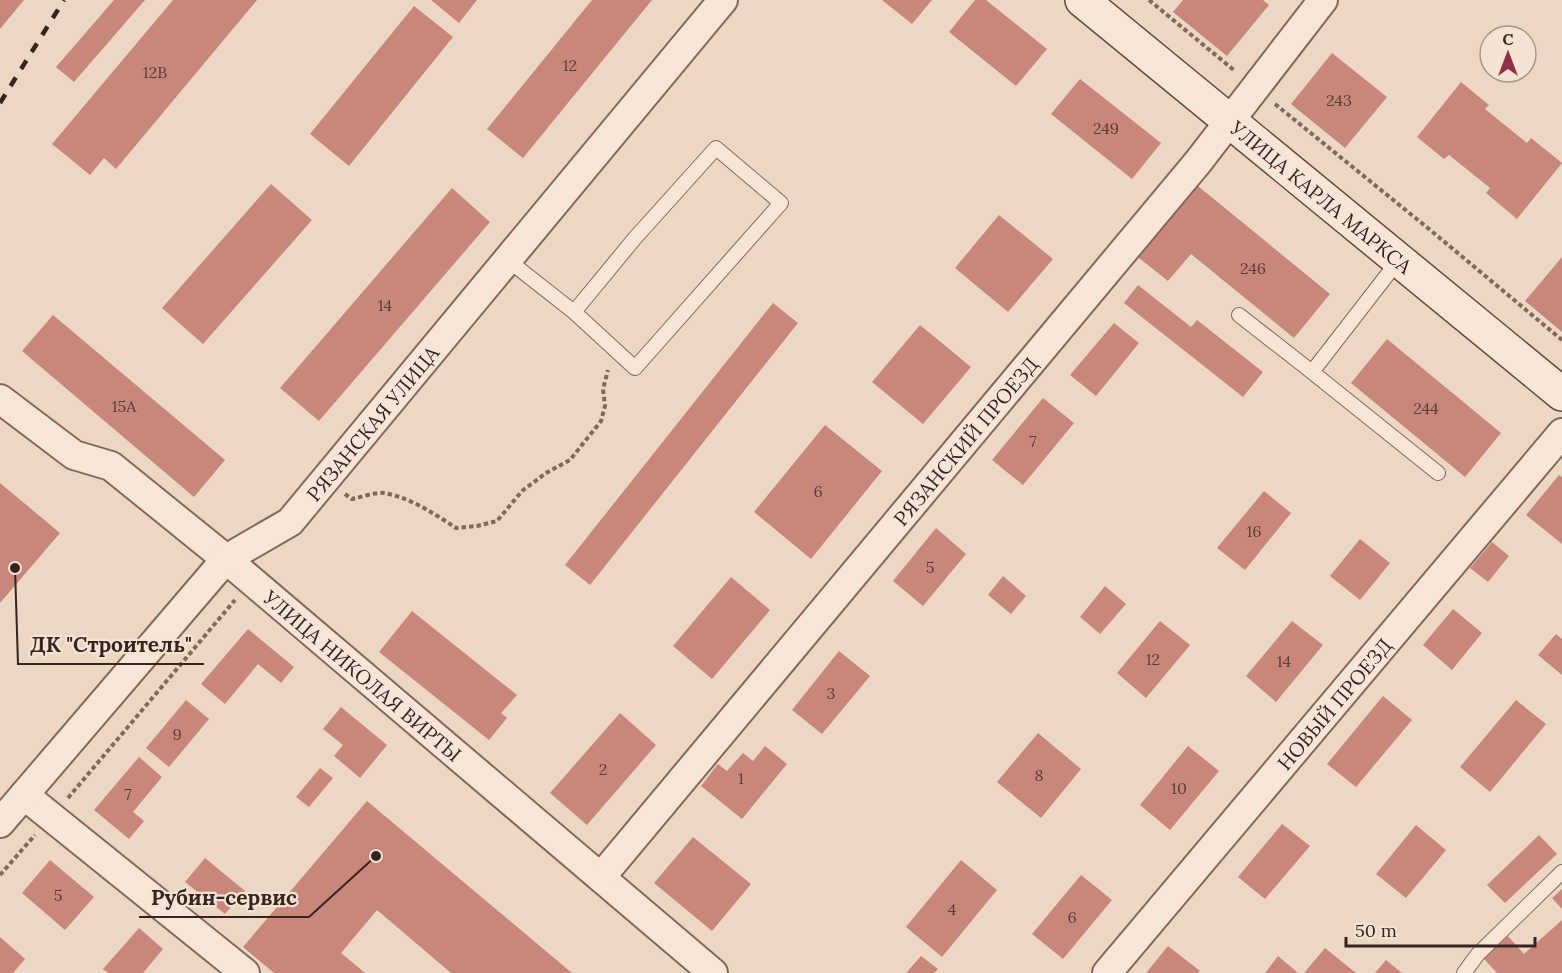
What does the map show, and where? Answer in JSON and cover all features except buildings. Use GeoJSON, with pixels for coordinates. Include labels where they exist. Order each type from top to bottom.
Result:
{"type":"FeatureCollection","features":[{"type":"Feature","properties":{"kind":"main road","name":"УЛИЦА КАРЛА МАРКСА"},"geometry":{"type":"LineString","coordinates":[[1082,0],[1562,394]]}},
{"type":"Feature","properties":{"kind":"street","name":"РЯЗАНСКАЯ УЛИЦА"},"geometry":{"type":"LineString","coordinates":[[0,823],[226,559],[290,522],[509,261],[723,0]]}},
{"type":"Feature","properties":{"kind":"street","name":"РЯЗАНСКИЙ ПРОЕЗД"},"geometry":{"type":"LineString","coordinates":[[601,877],[1229,122],[1323,0]]}},
{"type":"Feature","properties":{"kind":"street","name":"УЛИЦА НИКОЛАЯ ВИРТЫ"},"geometry":{"type":"LineString","coordinates":[[0,399],[74,455],[111,466],[226,559],[601,877],[700,969]]}},
{"type":"Feature","properties":{"kind":"street","name":"НОВЫЙ ПРОЕЗД"},"geometry":{"type":"LineString","coordinates":[[1107,973],[1562,433]]}},
{"type":"Feature","properties":{"kind":"street"},"geometry":{"type":"LineString","coordinates":[[24,795],[245,973]]}},
{"type":"Feature","properties":{"kind":"lane"},"geometry":{"type":"LineString","coordinates":[[509,261],[574,312],[635,368],[781,203],[716,148],[635,238],[574,312]]}},
{"type":"Feature","properties":{"kind":"lane"},"geometry":{"type":"LineString","coordinates":[[1312,372],[1398,261]]}},
{"type":"Feature","properties":{"kind":"lane"},"geometry":{"type":"LineString","coordinates":[[1239,315],[1438,472]]}},
{"type":"Feature","properties":{"kind":"lane"},"geometry":{"type":"LineString","coordinates":[[1464,973],[1478,954],[1562,872]]}},
{"type":"Feature","properties":{"kind":"path"},"geometry":{"type":"LineString","coordinates":[[1149,0],[1562,340]]}},
{"type":"Feature","properties":{"kind":"path"},"geometry":{"type":"LineString","coordinates":[[324,482],[352,499],[383,493],[392,496],[411,503],[456,528],[497,521],[522,491],[546,472],[570,459],[601,421],[604,406],[603,389],[609,367],[610,346]]}},
{"type":"Feature","properties":{"kind":"path"},"geometry":{"type":"LineString","coordinates":[[0,875],[251,581]]}},
{"type":"Feature","properties":{"kind":"railway"},"geometry":{"type":"LineString","coordinates":[[0,103],[64,0]]}},
{"type":"Feature","properties":{"kind":"place","name":"ДК \"Строитель\""},"geometry":{"type":"Point","coordinates":[15,568]}},
{"type":"Feature","properties":{"kind":"place","name":"Рубин-сервис"},"geometry":{"type":"Point","coordinates":[376,856]}}]}
